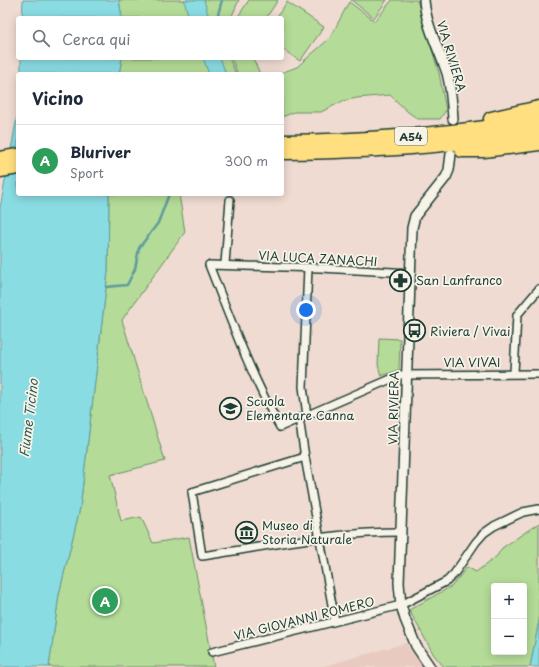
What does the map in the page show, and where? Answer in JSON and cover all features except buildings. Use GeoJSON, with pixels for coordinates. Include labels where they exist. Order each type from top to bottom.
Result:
{"type":"FeatureCollection","features":[{"type":"Feature","properties":{"kind":"highway"},"geometry":{"type":"LineString","coordinates":[[362,145],[539,108]]}},
{"type":"Feature","properties":{"kind":"highway","name":"A54"},"geometry":{"type":"LineString","coordinates":[[284,152],[362,145],[539,120]]}},
{"type":"Feature","properties":{"kind":"highway","name":"A54"},"geometry":{"type":"LineString","coordinates":[[284,142],[362,145],[439,144],[505,137],[539,130]]}},
{"type":"Feature","properties":{"kind":"highway"},"geometry":{"type":"LineString","coordinates":[[362,145],[484,150],[539,143]]}},
{"type":"Feature","properties":{"kind":"highway"},"geometry":{"type":"LineString","coordinates":[[0,159],[16,156]]}},
{"type":"Feature","properties":{"kind":"highway"},"geometry":{"type":"LineString","coordinates":[[0,170],[16,167]]}},
{"type":"Feature","properties":{"kind":"street","name":"VIA RIVIERA"},"geometry":{"type":"LineString","coordinates":[[424,0],[432,35],[447,74],[452,97],[453,119]]}},
{"type":"Feature","properties":{"kind":"street","name":"VIA RIVIERA"},"geometry":{"type":"LineString","coordinates":[[430,667],[416,646],[405,619],[401,605],[399,583],[406,374],[412,228],[415,216],[446,177],[449,170],[451,154]]}},
{"type":"Feature","properties":{"kind":"street"},"geometry":{"type":"LineString","coordinates":[[225,264],[230,200]]}},
{"type":"Feature","properties":{"kind":"street","name":"VIA LUCA ZANACHI"},"geometry":{"type":"LineString","coordinates":[[280,427],[266,404],[209,265],[225,264],[411,273]]}},
{"type":"Feature","properties":{"kind":"street"},"geometry":{"type":"LineString","coordinates":[[306,415],[303,387],[308,268]]}},
{"type":"Feature","properties":{"kind":"street"},"geometry":{"type":"LineString","coordinates":[[514,373],[517,314],[539,289]]}},
{"type":"Feature","properties":{"kind":"street","name":"VIA VIVAI"},"geometry":{"type":"LineString","coordinates":[[280,427],[400,374],[539,374]]}},
{"type":"Feature","properties":{"kind":"street"},"geometry":{"type":"LineString","coordinates":[[299,418],[335,621]]}},
{"type":"Feature","properties":{"kind":"street"},"geometry":{"type":"LineString","coordinates":[[305,457],[192,492],[202,556],[320,537],[374,532],[401,532]]}},
{"type":"Feature","properties":{"kind":"street","name":"VIA GIOVANNI ROMERO"},"geometry":{"type":"LineString","coordinates":[[212,652],[401,605],[447,582],[476,542],[484,533],[494,526],[524,512],[539,509]]}},
{"type":"Feature","properties":{"kind":"shaded area"},"geometry":{"type":"Polygon","coordinates":[[[406,643],[423,667],[321,667],[406,643]]]}},
{"type":"Feature","properties":{"kind":"green space"},"geometry":{"type":"Polygon","coordinates":[[[119,0],[239,0],[232,16],[122,16],[119,0]]]}},
{"type":"Feature","properties":{"kind":"green space"},"geometry":{"type":"Polygon","coordinates":[[[249,0],[278,0],[267,16],[238,16],[249,0]]]}},
{"type":"Feature","properties":{"kind":"green space"},"geometry":{"type":"Polygon","coordinates":[[[351,0],[387,0],[374,18],[351,0]]]}},
{"type":"Feature","properties":{"kind":"green space"},"geometry":{"type":"Polygon","coordinates":[[[392,0],[417,0],[439,73],[446,110],[440,119],[418,119],[390,95],[357,98],[343,101],[321,112],[294,112],[284,116],[283,72],[297,67],[330,38],[349,2],[375,21],[392,0]]]}},
{"type":"Feature","properties":{"kind":"green space"},"geometry":{"type":"Polygon","coordinates":[[[287,2],[324,27],[300,61],[284,50],[284,16],[277,16],[287,2]]]}},
{"type":"Feature","properties":{"kind":"green space"},"geometry":{"type":"Polygon","coordinates":[[[122,60],[230,60],[235,72],[119,72],[122,60]]]}},
{"type":"Feature","properties":{"kind":"green space"},"geometry":{"type":"Polygon","coordinates":[[[232,60],[254,60],[259,72],[237,72],[232,60]]]}},
{"type":"Feature","properties":{"kind":"green space"},"geometry":{"type":"Polygon","coordinates":[[[109,196],[179,196],[185,232],[122,320],[165,461],[110,475],[121,521],[141,517],[153,543],[189,537],[214,667],[49,667],[59,594],[80,508],[108,271],[109,196]]]}},
{"type":"Feature","properties":{"kind":"green space"},"geometry":{"type":"Polygon","coordinates":[[[379,338],[400,339],[399,370],[381,376],[378,365],[379,338]]]}},
{"type":"Feature","properties":{"kind":"green space"},"geometry":{"type":"Polygon","coordinates":[[[539,523],[539,621],[530,667],[444,667],[434,655],[409,610],[452,586],[467,567],[476,572],[497,556],[502,548],[539,523]]]}},
{"type":"Feature","properties":{"kind":"water"},"geometry":{"type":"Polygon","coordinates":[[[23,0],[119,0],[122,16],[22,16],[23,0]]]}},
{"type":"Feature","properties":{"kind":"water"},"geometry":{"type":"Polygon","coordinates":[[[184,0],[204,0],[208,16],[188,16],[184,0]]]}},
{"type":"Feature","properties":{"kind":"water"},"geometry":{"type":"Polygon","coordinates":[[[21,60],[122,60],[119,72],[21,72],[21,60]]]}},
{"type":"Feature","properties":{"kind":"water"},"geometry":{"type":"Polygon","coordinates":[[[204,60],[221,60],[225,72],[208,72],[204,60]]]}},
{"type":"Feature","properties":{"kind":"water","name":"Fiume Ticino"},"geometry":{"type":"Polygon","coordinates":[[[16,123],[16,196],[109,196],[108,271],[80,508],[59,594],[49,667],[0,667],[0,208],[16,123]]]}},
{"type":"Feature","properties":{"kind":"water"},"geometry":{"type":"Polygon","coordinates":[[[539,621],[539,667],[530,667],[539,621]]]}},
{"type":"Feature","properties":{"kind":"waterway"},"geometry":{"type":"LineString","coordinates":[[218,16],[222,0]]}},
{"type":"Feature","properties":{"kind":"waterway"},"geometry":{"type":"LineString","coordinates":[[106,287],[127,285],[135,269],[139,248],[158,223],[168,196]]}},
{"type":"Feature","properties":{"kind":"place","name":"San Lanfranco"},"geometry":{"type":"Point","coordinates":[400,280]}},
{"type":"Feature","properties":{"kind":"place","name":"Riviera / Vivai"},"geometry":{"type":"Point","coordinates":[415,331]}},
{"type":"Feature","properties":{"kind":"place","name":"Scuola Elementare Canna"},"geometry":{"type":"Point","coordinates":[230,408]}},
{"type":"Feature","properties":{"kind":"place","name":"Museo di Storia Naturale"},"geometry":{"type":"Point","coordinates":[247,532]}},
{"type":"Feature","properties":{"kind":"place","name":"Bluriver"},"geometry":{"type":"Point","coordinates":[105,601]}}]}
